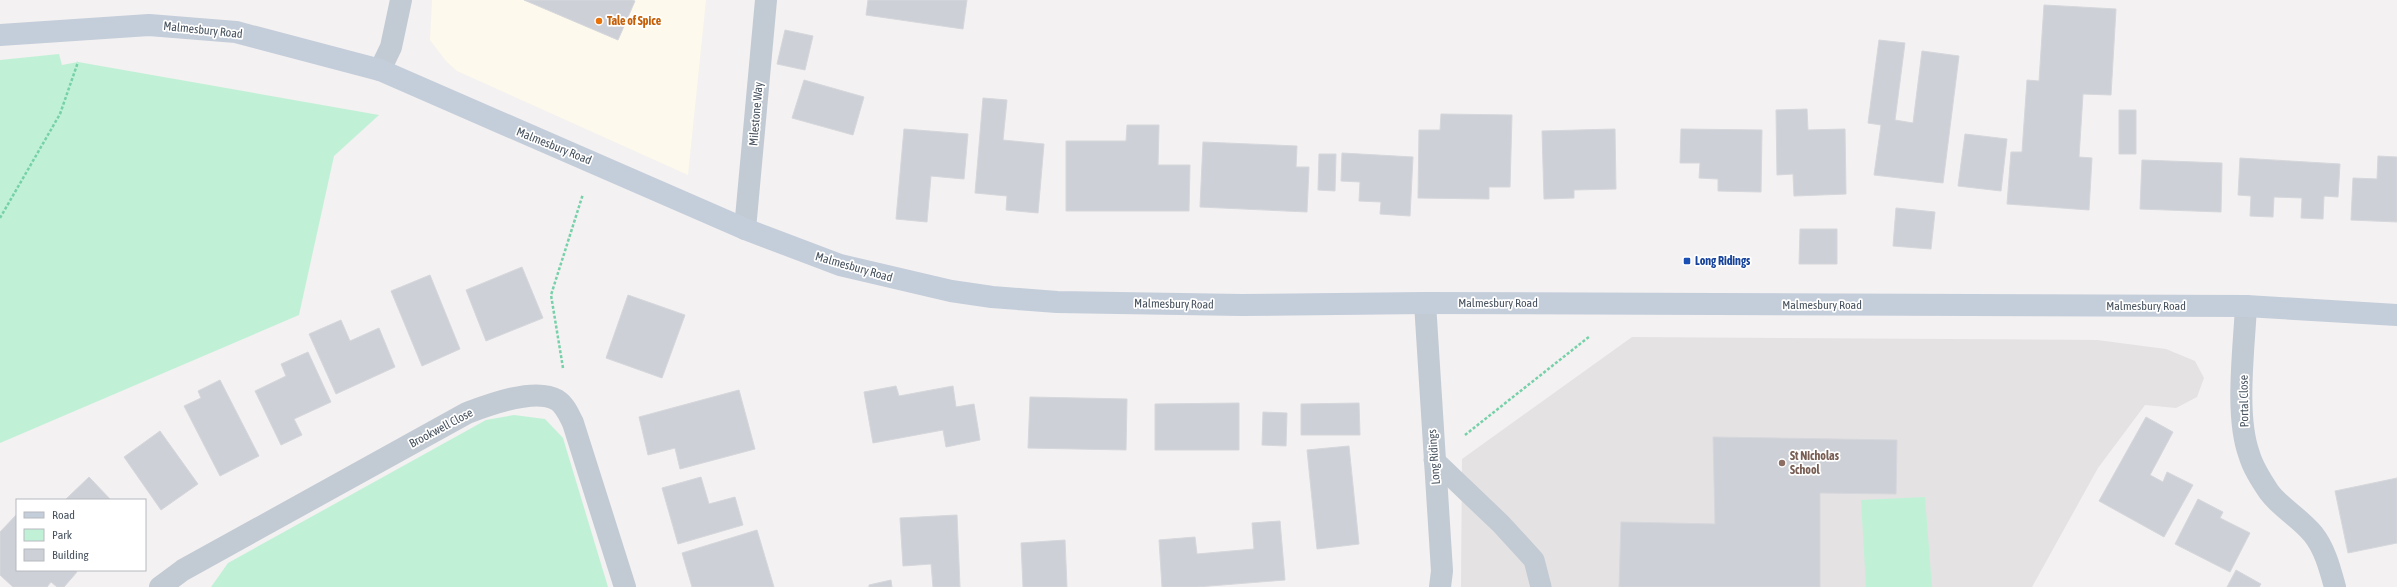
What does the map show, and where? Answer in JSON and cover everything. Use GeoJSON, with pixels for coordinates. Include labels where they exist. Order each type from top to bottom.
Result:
{"type":"FeatureCollection","features":[{"type":"Feature","properties":{"kind":"main road","name":"Malmesbury Road"},"geometry":{"type":"LineString","coordinates":[[0,35],[149,25],[236,32],[380,70],[746,228],[840,265],[951,292],[992,297],[1057,302],[1242,305],[1425,303],[2246,306],[2397,316]]}},
{"type":"Feature","properties":{"kind":"street"},"geometry":{"type":"LineString","coordinates":[[380,70],[391,47],[401,0]]}},
{"type":"Feature","properties":{"kind":"street","name":"Milestone Way"},"geometry":{"type":"LineString","coordinates":[[746,228],[766,0]]}},
{"type":"Feature","properties":{"kind":"street","name":"Long Ridings"},"geometry":{"type":"LineString","coordinates":[[1425,303],[1442,571],[1440,587]]}},
{"type":"Feature","properties":{"kind":"street","name":"Portal Close"},"geometry":{"type":"LineString","coordinates":[[2246,306],[2242,417],[2248,453],[2255,469],[2276,500],[2313,535],[2328,564],[2335,587]]}},
{"type":"Feature","properties":{"kind":"street","name":"Brookwell Close"},"geometry":{"type":"LineString","coordinates":[[160,587],[183,570],[467,413],[513,398],[549,398]]}},
{"type":"Feature","properties":{"kind":"street"},"geometry":{"type":"LineString","coordinates":[[549,398],[556,400],[563,406],[573,422],[624,587]]}},
{"type":"Feature","properties":{"kind":"lane"},"geometry":{"type":"LineString","coordinates":[[1434,460],[1501,524],[1534,560],[1541,587]]}},
{"type":"Feature","properties":{"kind":"path"},"geometry":{"type":"LineString","coordinates":[[0,218],[60,114],[78,62],[72,29]]}},
{"type":"Feature","properties":{"kind":"path"},"geometry":{"type":"LineString","coordinates":[[549,398],[564,366],[551,294],[593,162]]}},
{"type":"Feature","properties":{"kind":"path"},"geometry":{"type":"LineString","coordinates":[[1434,460],[1630,304]]}},
{"type":"Feature","properties":{"kind":"shaded area"},"geometry":{"type":"Polygon","coordinates":[[[432,0],[706,0],[688,175],[457,71],[446,61],[430,40],[432,0]]]}},
{"type":"Feature","properties":{"kind":"shaded area","name":"St Nicholas School"},"geometry":{"type":"Polygon","coordinates":[[[1632,337],[2097,340],[2166,349],[2195,361],[2204,378],[2197,397],[2176,408],[2145,405],[2098,468],[2032,587],[1461,587],[1462,459],[1632,337]]]}},
{"type":"Feature","properties":{"kind":"green space"},"geometry":{"type":"Polygon","coordinates":[[[59,54],[62,65],[78,62],[379,115],[334,156],[299,315],[0,443],[0,60],[59,54]]]}},
{"type":"Feature","properties":{"kind":"green space"},"geometry":{"type":"Polygon","coordinates":[[[514,415],[545,419],[563,438],[608,587],[211,587],[228,563],[486,420],[514,415]]]}},
{"type":"Feature","properties":{"kind":"green space"},"geometry":{"type":"Polygon","coordinates":[[[1925,497],[1932,587],[1866,587],[1861,500],[1925,497]]]}},
{"type":"Feature","properties":{"kind":"building","name":"Tale of Spice"},"geometry":{"type":"Polygon","coordinates":[[[524,0],[632,0],[635,1],[618,40],[524,0]]]}},
{"type":"Feature","properties":{"kind":"building"},"geometry":{"type":"Polygon","coordinates":[[[868,0],[967,0],[963,29],[866,15],[868,0]]]}},
{"type":"Feature","properties":{"kind":"building"},"geometry":{"type":"Polygon","coordinates":[[[2044,5],[2116,9],[2111,95],[2083,94],[2079,157],[2092,158],[2089,210],[2007,204],[2011,152],[2022,152],[2027,80],[2039,81],[2044,5]]]}},
{"type":"Feature","properties":{"kind":"building"},"geometry":{"type":"Polygon","coordinates":[[[785,30],[813,36],[805,70],[777,64],[785,30]]]}},
{"type":"Feature","properties":{"kind":"building"},"geometry":{"type":"Polygon","coordinates":[[[1879,40],[1905,43],[1895,120],[1913,123],[1922,51],[1959,56],[1943,183],[1874,175],[1881,125],[1868,123],[1879,40]]]}},
{"type":"Feature","properties":{"kind":"building"},"geometry":{"type":"Polygon","coordinates":[[[804,80],[864,97],[853,135],[792,118],[804,80]]]}},
{"type":"Feature","properties":{"kind":"building"},"geometry":{"type":"Polygon","coordinates":[[[983,98],[1007,100],[1003,140],[1044,144],[1038,213],[1006,210],[1007,196],[975,193],[983,98]]]}},
{"type":"Feature","properties":{"kind":"building"},"geometry":{"type":"Polygon","coordinates":[[[1807,109],[1808,130],[1845,129],[1846,194],[1794,196],[1793,174],[1777,175],[1776,110],[1807,109]]]}},
{"type":"Feature","properties":{"kind":"building"},"geometry":{"type":"Polygon","coordinates":[[[2119,110],[2136,110],[2136,154],[2119,154],[2119,110]]]}},
{"type":"Feature","properties":{"kind":"building"},"geometry":{"type":"Polygon","coordinates":[[[1441,114],[1512,115],[1510,187],[1489,187],[1489,199],[1418,198],[1419,130],[1440,130],[1441,114]]]}},
{"type":"Feature","properties":{"kind":"building"},"geometry":{"type":"Polygon","coordinates":[[[1127,125],[1159,125],[1158,165],[1190,165],[1189,211],[1066,211],[1066,141],[1126,141],[1127,125]]]}},
{"type":"Feature","properties":{"kind":"building"},"geometry":{"type":"Polygon","coordinates":[[[904,129],[968,134],[964,179],[931,176],[927,222],[896,219],[904,129]]]}},
{"type":"Feature","properties":{"kind":"building"},"geometry":{"type":"Polygon","coordinates":[[[1615,129],[1616,189],[1574,190],[1574,198],[1544,199],[1542,131],[1615,129]]]}},
{"type":"Feature","properties":{"kind":"building"},"geometry":{"type":"Polygon","coordinates":[[[1681,129],[1762,130],[1761,192],[1718,191],[1718,179],[1699,178],[1700,163],[1680,163],[1681,129]]]}},
{"type":"Feature","properties":{"kind":"building"},"geometry":{"type":"Polygon","coordinates":[[[1965,134],[2007,139],[2001,191],[1958,186],[1965,134]]]}},
{"type":"Feature","properties":{"kind":"building"},"geometry":{"type":"Polygon","coordinates":[[[1203,142],[1297,146],[1296,167],[1309,167],[1307,212],[1200,207],[1203,142]]]}},
{"type":"Feature","properties":{"kind":"building"},"geometry":{"type":"Polygon","coordinates":[[[1342,153],[1413,157],[1410,216],[1380,214],[1381,202],[1359,201],[1360,182],[1341,181],[1342,153]]]}},
{"type":"Feature","properties":{"kind":"building"},"geometry":{"type":"Polygon","coordinates":[[[1319,154],[1336,154],[1335,191],[1318,190],[1319,154]]]}},
{"type":"Feature","properties":{"kind":"building"},"geometry":{"type":"Polygon","coordinates":[[[2378,156],[2397,157],[2397,222],[2351,220],[2353,178],[2377,179],[2378,156]]]}},
{"type":"Feature","properties":{"kind":"building"},"geometry":{"type":"Polygon","coordinates":[[[2240,158],[2340,164],[2338,197],[2324,196],[2323,219],[2301,218],[2302,198],[2274,197],[2273,217],[2250,216],[2251,196],[2238,195],[2240,158]]]}},
{"type":"Feature","properties":{"kind":"building"},"geometry":{"type":"Polygon","coordinates":[[[2142,160],[2222,163],[2221,212],[2140,209],[2142,160]]]}},
{"type":"Feature","properties":{"kind":"building"},"geometry":{"type":"Polygon","coordinates":[[[1896,208],[1935,212],[1931,249],[1893,246],[1896,208]]]}},
{"type":"Feature","properties":{"kind":"building"},"geometry":{"type":"Polygon","coordinates":[[[1800,229],[1837,229],[1837,264],[1799,264],[1800,229]]]}},
{"type":"Feature","properties":{"kind":"building"},"geometry":{"type":"Polygon","coordinates":[[[522,267],[543,318],[486,341],[466,290],[522,267]]]}},
{"type":"Feature","properties":{"kind":"building"},"geometry":{"type":"Polygon","coordinates":[[[430,275],[460,349],[422,366],[391,291],[430,275]]]}},
{"type":"Feature","properties":{"kind":"building"},"geometry":{"type":"Polygon","coordinates":[[[628,295],[685,315],[662,378],[606,358],[628,295]]]}},
{"type":"Feature","properties":{"kind":"building"},"geometry":{"type":"Polygon","coordinates":[[[341,320],[350,341],[379,328],[395,367],[336,394],[309,334],[341,320]]]}},
{"type":"Feature","properties":{"kind":"building"},"geometry":{"type":"Polygon","coordinates":[[[308,352],[331,402],[294,419],[302,435],[281,445],[255,391],[286,376],[281,364],[308,352]]]}},
{"type":"Feature","properties":{"kind":"building"},"geometry":{"type":"Polygon","coordinates":[[[220,380],[259,456],[220,476],[184,406],[201,398],[198,391],[220,380]]]}},
{"type":"Feature","properties":{"kind":"building"},"geometry":{"type":"Polygon","coordinates":[[[896,386],[899,396],[953,386],[956,407],[974,404],[980,440],[946,447],[943,430],[873,443],[864,392],[896,386]]]}},
{"type":"Feature","properties":{"kind":"building"},"geometry":{"type":"Polygon","coordinates":[[[739,390],[755,449],[680,469],[675,448],[648,455],[639,417],[739,390]]]}},
{"type":"Feature","properties":{"kind":"building"},"geometry":{"type":"Polygon","coordinates":[[[1030,397],[1127,399],[1126,450],[1028,448],[1030,397]]]}},
{"type":"Feature","properties":{"kind":"building"},"geometry":{"type":"Polygon","coordinates":[[[1239,403],[1239,450],[1155,450],[1155,404],[1239,403]]]}},
{"type":"Feature","properties":{"kind":"building"},"geometry":{"type":"Polygon","coordinates":[[[1359,403],[1360,435],[1301,435],[1301,404],[1359,403]]]}},
{"type":"Feature","properties":{"kind":"building"},"geometry":{"type":"Polygon","coordinates":[[[1263,412],[1287,413],[1286,446],[1262,445],[1263,412]]]}},
{"type":"Feature","properties":{"kind":"building"},"geometry":{"type":"Polygon","coordinates":[[[2146,417],[2173,432],[2150,475],[2163,482],[2167,472],[2193,485],[2164,537],[2099,501],[2146,417]]]}},
{"type":"Feature","properties":{"kind":"building"},"geometry":{"type":"Polygon","coordinates":[[[160,431],[198,484],[161,510],[124,457],[160,431]]]}},
{"type":"Feature","properties":{"kind":"building"},"geometry":{"type":"Polygon","coordinates":[[[1713,437],[1897,440],[1896,494],[1820,493],[1820,587],[1619,587],[1621,522],[1715,524],[1713,437]]]}},
{"type":"Feature","properties":{"kind":"building"},"geometry":{"type":"Polygon","coordinates":[[[1349,446],[1359,544],[1317,549],[1307,450],[1349,446]]]}},
{"type":"Feature","properties":{"kind":"building"},"geometry":{"type":"Polygon","coordinates":[[[89,477],[110,499],[66,499],[89,477]]]}},
{"type":"Feature","properties":{"kind":"building"},"geometry":{"type":"Polygon","coordinates":[[[701,477],[709,504],[735,497],[743,525],[678,544],[662,488],[701,477]]]}},
{"type":"Feature","properties":{"kind":"building"},"geometry":{"type":"Polygon","coordinates":[[[2397,478],[2397,543],[2348,553],[2335,491],[2397,478]]]}},
{"type":"Feature","properties":{"kind":"building"},"geometry":{"type":"Polygon","coordinates":[[[2198,499],[2223,512],[2220,518],[2250,533],[2230,572],[2175,544],[2198,499]]]}},
{"type":"Feature","properties":{"kind":"building"},"geometry":{"type":"Polygon","coordinates":[[[16,515],[16,571],[77,572],[64,587],[57,587],[51,582],[47,587],[13,587],[0,575],[0,532],[16,515]]]}},
{"type":"Feature","properties":{"kind":"building"},"geometry":{"type":"Polygon","coordinates":[[[957,515],[960,587],[933,587],[931,564],[903,566],[900,518],[957,515]]]}},
{"type":"Feature","properties":{"kind":"building"},"geometry":{"type":"Polygon","coordinates":[[[1280,521],[1285,580],[1197,587],[1162,587],[1159,540],[1195,537],[1197,554],[1254,549],[1252,523],[1280,521]]]}},
{"type":"Feature","properties":{"kind":"building"},"geometry":{"type":"Polygon","coordinates":[[[757,530],[774,587],[692,587],[682,553],[757,530]]]}},
{"type":"Feature","properties":{"kind":"building"},"geometry":{"type":"Polygon","coordinates":[[[1065,540],[1067,587],[1023,587],[1021,543],[1065,540]]]}},
{"type":"Feature","properties":{"kind":"building"},"geometry":{"type":"Polygon","coordinates":[[[2236,570],[2261,584],[2259,587],[2227,587],[2236,570]]]}},
{"type":"Feature","properties":{"kind":"building"},"geometry":{"type":"Polygon","coordinates":[[[891,580],[892,587],[869,587],[869,585],[891,580]]]}},
{"type":"Feature","properties":{"kind":"place","name":"Tale of Spice"},"geometry":{"type":"Point","coordinates":[599,21]}},
{"type":"Feature","properties":{"kind":"place","name":"Long Ridings"},"geometry":{"type":"Point","coordinates":[1687,261]}},
{"type":"Feature","properties":{"kind":"place","name":"St Nicholas School"},"geometry":{"type":"Point","coordinates":[1782,463]}}]}
